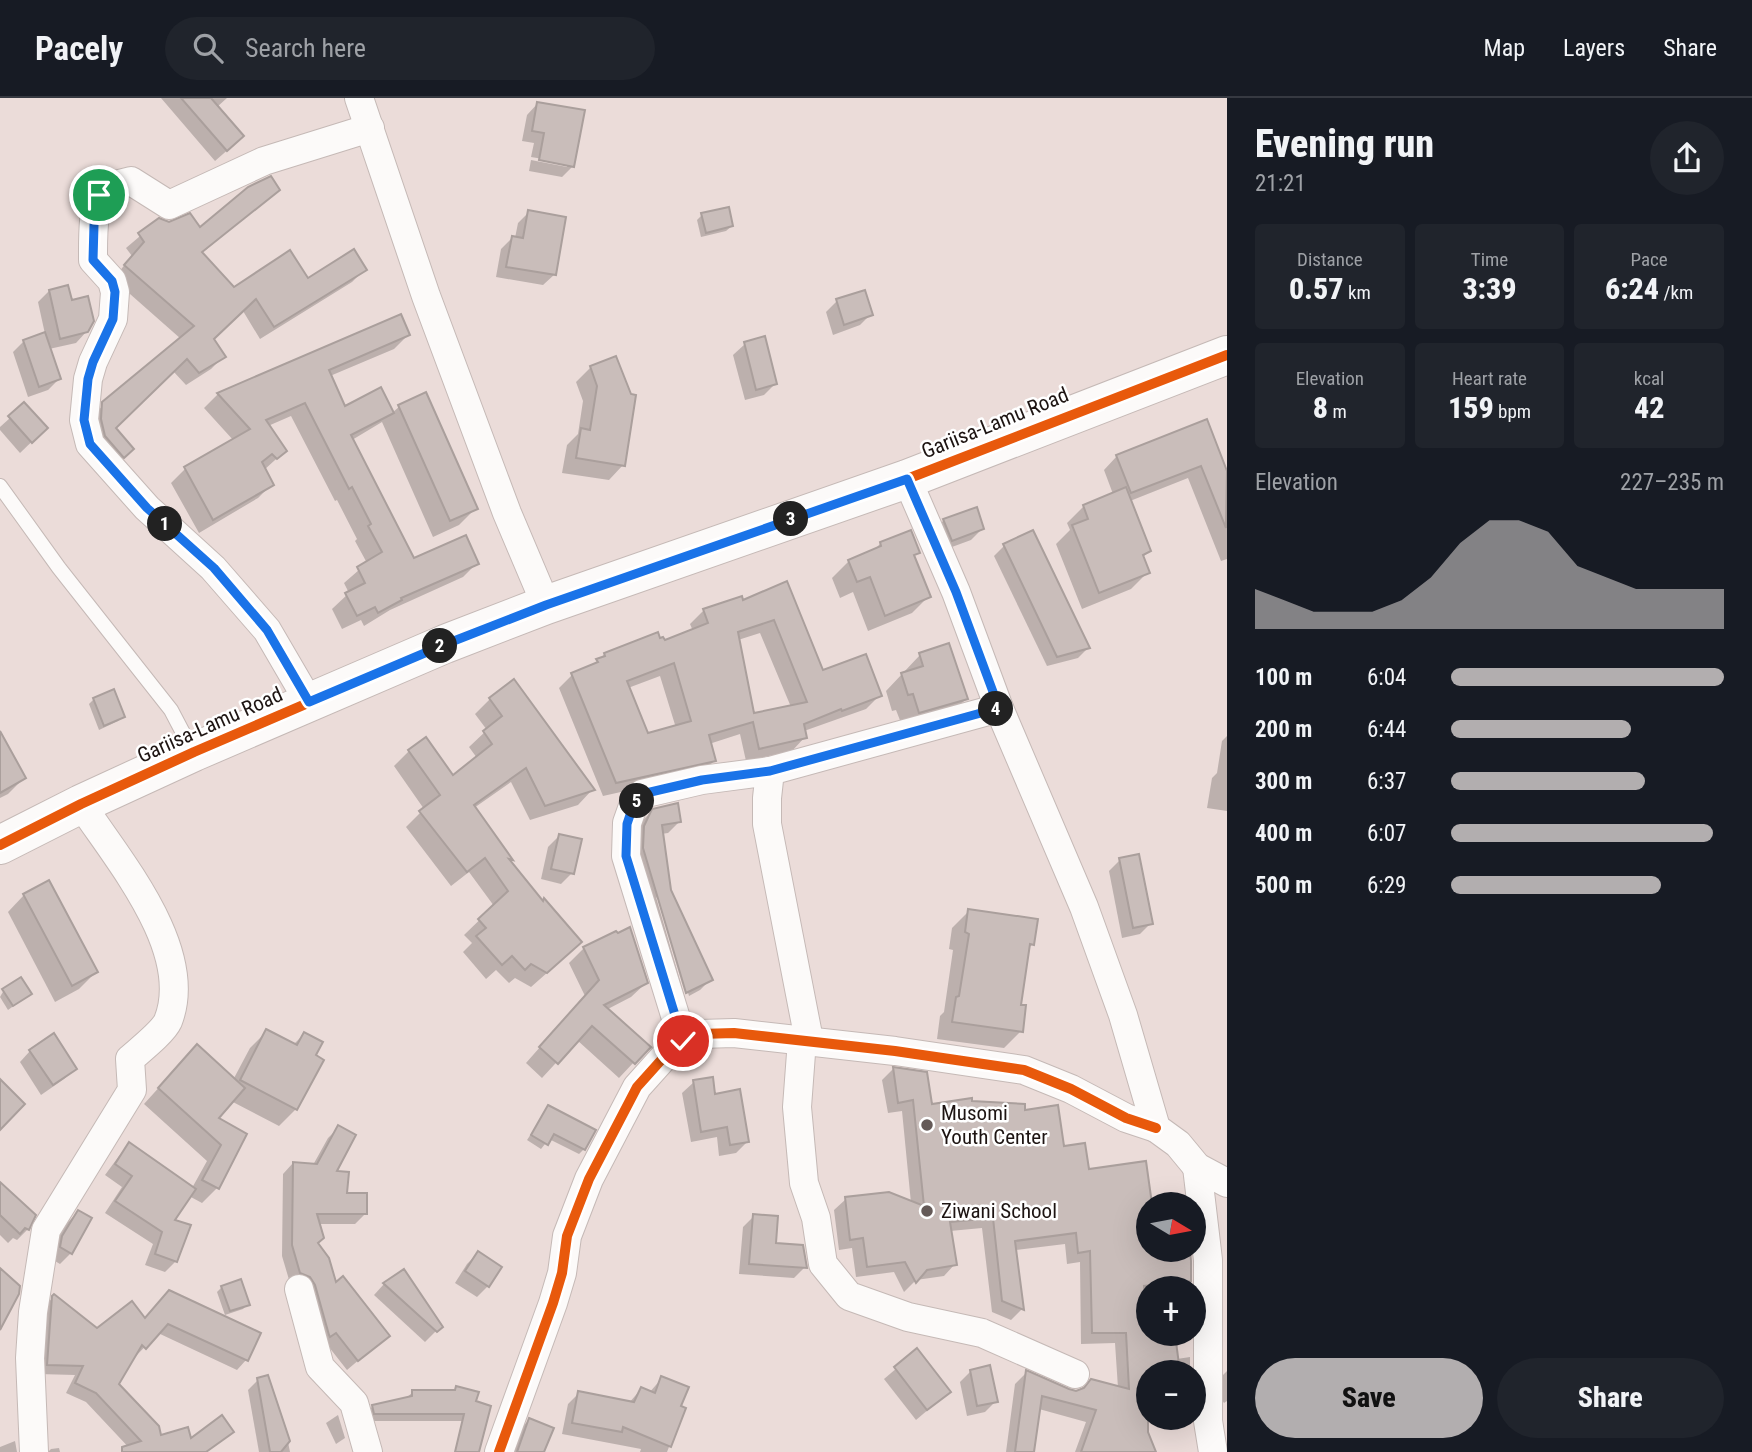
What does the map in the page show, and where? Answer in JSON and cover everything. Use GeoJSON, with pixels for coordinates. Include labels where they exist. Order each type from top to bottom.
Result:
{"type":"FeatureCollection","features":[{"type":"Feature","properties":{"kind":"street"},"geometry":{"type":"LineString","coordinates":[[359,98],[426,296],[507,513],[546,605]]}},
{"type":"Feature","properties":{"kind":"street"},"geometry":{"type":"LineString","coordinates":[[309,702],[267,630],[214,568],[147,508],[90,444],[84,420],[88,379],[113,319],[115,292],[112,281],[93,260],[94,225],[99,195],[103,188],[131,181],[169,205],[264,161],[370,128]]}},
{"type":"Feature","properties":{"kind":"street","name":"Gariisa-Lamu Road"},"geometry":{"type":"LineString","coordinates":[[0,845],[194,752],[446,644],[546,605],[907,479],[1227,355]]}},
{"type":"Feature","properties":{"kind":"street"},"geometry":{"type":"LineString","coordinates":[[907,479],[956,592],[999,708],[1084,907],[1123,1015],[1156,1128]]}},
{"type":"Feature","properties":{"kind":"street"},"geometry":{"type":"LineString","coordinates":[[683,1041],[626,856],[627,824],[633,806],[642,794],[702,780],[770,771],[999,708]]}},
{"type":"Feature","properties":{"kind":"street"},"geometry":{"type":"LineString","coordinates":[[770,771],[767,824],[805,1040],[797,1107],[804,1183],[816,1218],[823,1264],[849,1296],[908,1317],[982,1333],[1075,1374]]}},
{"type":"Feature","properties":{"kind":"street"},"geometry":{"type":"LineString","coordinates":[[34,1452],[31,1335],[47,1230],[132,1090],[130,1059],[167,1024],[171,1009],[170,959],[156,918],[81,804]]}},
{"type":"Feature","properties":{"kind":"street"},"geometry":{"type":"LineString","coordinates":[[499,1452],[553,1303],[562,1273],[567,1236],[589,1179],[637,1087],[672,1048],[700,1034],[734,1033],[805,1040],[1024,1070],[1071,1089],[1126,1118],[1156,1128],[1178,1144],[1197,1167],[1227,1182]]}},
{"type":"Feature","properties":{"kind":"street"},"geometry":{"type":"LineString","coordinates":[[1197,1167],[1208,1261],[1208,1421],[1213,1452]]}},
{"type":"Feature","properties":{"kind":"street"},"geometry":{"type":"LineString","coordinates":[[299,1289],[320,1367],[354,1403],[368,1452]]}},
{"type":"Feature","properties":{"kind":"lane"},"geometry":{"type":"LineString","coordinates":[[0,486],[66,578],[171,710],[194,752]]}},
{"type":"Feature","properties":{"kind":"building"},"geometry":{"type":"Polygon","coordinates":[[[181,98],[211,98],[244,136],[227,151],[181,98]]]}},
{"type":"Feature","properties":{"kind":"building"},"geometry":{"type":"Polygon","coordinates":[[[537,102],[585,110],[574,167],[539,160],[544,133],[532,131],[537,102]]]}},
{"type":"Feature","properties":{"kind":"building"},"geometry":{"type":"Polygon","coordinates":[[[271,176],[280,190],[202,252],[234,287],[290,250],[308,278],[354,249],[367,270],[274,327],[256,299],[214,339],[226,357],[199,373],[187,359],[116,428],[134,449],[124,458],[105,436],[101,419],[102,402],[194,326],[124,265],[144,242],[138,233],[159,218],[169,222],[190,213],[200,227],[248,187],[271,176]]]}},
{"type":"Feature","properties":{"kind":"building"},"geometry":{"type":"Polygon","coordinates":[[[729,207],[733,226],[706,233],[701,213],[729,207]]]}},
{"type":"Feature","properties":{"kind":"building"},"geometry":{"type":"Polygon","coordinates":[[[528,210],[566,217],[556,275],[506,267],[512,236],[523,238],[528,210]]]}},
{"type":"Feature","properties":{"kind":"building"},"geometry":{"type":"Polygon","coordinates":[[[68,285],[72,300],[88,296],[94,321],[88,332],[60,339],[49,290],[68,285]]]}},
{"type":"Feature","properties":{"kind":"building"},"geometry":{"type":"Polygon","coordinates":[[[865,290],[873,315],[844,325],[836,299],[865,290]]]}},
{"type":"Feature","properties":{"kind":"building"},"geometry":{"type":"Polygon","coordinates":[[[401,314],[410,335],[329,370],[345,406],[381,387],[394,413],[351,435],[414,558],[466,535],[479,564],[401,598],[402,600],[378,613],[375,607],[357,616],[345,593],[365,583],[357,567],[382,552],[352,487],[349,489],[305,403],[266,420],[287,451],[277,459],[272,454],[262,462],[274,485],[213,520],[184,467],[250,429],[217,393],[401,314]]]}},
{"type":"Feature","properties":{"kind":"building"},"geometry":{"type":"Polygon","coordinates":[[[45,332],[61,379],[39,387],[23,340],[45,332]]]}},
{"type":"Feature","properties":{"kind":"building"},"geometry":{"type":"Polygon","coordinates":[[[765,336],[777,384],[756,390],[744,342],[765,336]]]}},
{"type":"Feature","properties":{"kind":"building"},"geometry":{"type":"Polygon","coordinates":[[[616,356],[631,394],[636,395],[625,466],[576,458],[581,428],[590,430],[597,386],[590,366],[616,356]]]}},
{"type":"Feature","properties":{"kind":"building"},"geometry":{"type":"Polygon","coordinates":[[[426,392],[478,509],[450,521],[398,405],[426,392]]]}},
{"type":"Feature","properties":{"kind":"building"},"geometry":{"type":"Polygon","coordinates":[[[24,402],[48,428],[32,443],[8,416],[24,402]]]}},
{"type":"Feature","properties":{"kind":"building"},"geometry":{"type":"Polygon","coordinates":[[[1207,419],[1227,471],[1226,528],[1201,466],[1131,493],[1116,455],[1207,419]]]}},
{"type":"Feature","properties":{"kind":"building"},"geometry":{"type":"Polygon","coordinates":[[[1126,487],[1151,551],[1143,555],[1150,573],[1099,593],[1072,525],[1088,519],[1083,505],[1126,487]]]}},
{"type":"Feature","properties":{"kind":"building"},"geometry":{"type":"Polygon","coordinates":[[[977,507],[984,529],[952,541],[943,519],[977,507]]]}},
{"type":"Feature","properties":{"kind":"building"},"geometry":{"type":"Polygon","coordinates":[[[911,530],[920,553],[914,555],[931,597],[885,616],[870,577],[857,582],[848,560],[881,546],[880,542],[911,530]]]}},
{"type":"Feature","properties":{"kind":"building"},"geometry":{"type":"Polygon","coordinates":[[[1033,530],[1090,648],[1057,657],[1003,544],[1033,530]]]}},
{"type":"Feature","properties":{"kind":"building"},"geometry":{"type":"Polygon","coordinates":[[[787,581],[823,670],[866,654],[882,696],[804,724],[807,738],[759,749],[753,722],[709,735],[716,761],[616,783],[571,673],[598,662],[596,659],[605,656],[604,653],[658,632],[660,638],[665,640],[708,623],[703,609],[742,596],[743,600],[787,581]],[[774,620],[738,632],[754,713],[807,702],[774,620]],[[674,663],[627,681],[648,733],[691,721],[674,663]]]}},
{"type":"Feature","properties":{"kind":"building"},"geometry":{"type":"Polygon","coordinates":[[[949,643],[968,699],[919,713],[913,694],[908,695],[901,673],[923,666],[919,653],[949,643]]]}},
{"type":"Feature","properties":{"kind":"building"},"geometry":{"type":"Polygon","coordinates":[[[514,679],[595,790],[545,806],[526,768],[474,805],[513,860],[509,859],[543,901],[544,898],[582,942],[547,973],[531,964],[525,970],[512,956],[502,965],[476,936],[486,928],[478,919],[508,891],[485,858],[467,872],[419,811],[440,795],[408,750],[426,737],[453,775],[492,744],[483,731],[502,716],[489,698],[514,679]]]}},
{"type":"Feature","properties":{"kind":"building"},"geometry":{"type":"Polygon","coordinates":[[[114,689],[125,717],[104,726],[93,698],[114,689]]]}},
{"type":"Feature","properties":{"kind":"building"},"geometry":{"type":"Polygon","coordinates":[[[0,731],[26,778],[0,793],[0,731]]]}},
{"type":"Feature","properties":{"kind":"building"},"geometry":{"type":"Polygon","coordinates":[[[678,803],[681,822],[662,825],[671,890],[713,980],[686,993],[643,848],[644,826],[652,809],[678,803]]]}},
{"type":"Feature","properties":{"kind":"building"},"geometry":{"type":"Polygon","coordinates":[[[559,834],[582,839],[574,874],[551,869],[559,834]]]}},
{"type":"Feature","properties":{"kind":"building"},"geometry":{"type":"Polygon","coordinates":[[[1139,854],[1153,924],[1133,928],[1119,858],[1139,854]]]}},
{"type":"Feature","properties":{"kind":"building"},"geometry":{"type":"Polygon","coordinates":[[[49,880],[98,972],[72,986],[23,894],[49,880]]]}},
{"type":"Feature","properties":{"kind":"building"},"geometry":{"type":"Polygon","coordinates":[[[968,909],[1038,919],[1034,945],[1030,944],[1021,1005],[1026,1005],[1023,1032],[952,1022],[969,934],[965,932],[968,909]]]}},
{"type":"Feature","properties":{"kind":"building"},"geometry":{"type":"Polygon","coordinates":[[[630,927],[648,983],[604,1005],[651,1047],[635,1064],[592,1026],[558,1064],[539,1047],[599,980],[583,947],[630,927]]]}},
{"type":"Feature","properties":{"kind":"building"},"geometry":{"type":"Polygon","coordinates":[[[21,977],[32,994],[13,1006],[2,989],[21,977]]]}},
{"type":"Feature","properties":{"kind":"building"},"geometry":{"type":"Polygon","coordinates":[[[266,1029],[297,1045],[304,1032],[323,1042],[316,1055],[324,1060],[297,1110],[240,1080],[266,1029]]]}},
{"type":"Feature","properties":{"kind":"building"},"geometry":{"type":"Polygon","coordinates":[[[54,1033],[77,1069],[53,1085],[29,1050],[54,1033]]]}},
{"type":"Feature","properties":{"kind":"building"},"geometry":{"type":"Polygon","coordinates":[[[197,1044],[245,1088],[219,1118],[247,1134],[219,1189],[202,1180],[221,1145],[158,1088],[197,1044]]]}},
{"type":"Feature","properties":{"kind":"building"},"geometry":{"type":"Polygon","coordinates":[[[893,1067],[927,1072],[932,1104],[972,1098],[972,1101],[1025,1104],[1025,1110],[1058,1105],[1064,1146],[1085,1143],[1089,1169],[1146,1161],[1150,1192],[1136,1192],[1136,1262],[1191,1262],[1191,1276],[1136,1276],[1136,1346],[1177,1346],[1178,1360],[1136,1360],[1136,1430],[1148,1430],[1156,1452],[1081,1452],[1096,1410],[1042,1396],[1034,1452],[1015,1452],[1026,1370],[1076,1391],[1084,1388],[1091,1379],[1129,1389],[1126,1333],[1092,1333],[1090,1251],[1078,1253],[1076,1233],[1015,1241],[1024,1310],[1002,1301],[993,1218],[950,1222],[957,1265],[927,1270],[916,1283],[905,1262],[867,1267],[863,1238],[850,1240],[845,1197],[889,1192],[924,1206],[913,1100],[898,1103],[893,1067]]]}},
{"type":"Feature","properties":{"kind":"building"},"geometry":{"type":"Polygon","coordinates":[[[713,1077],[715,1094],[740,1089],[749,1142],[730,1145],[727,1127],[701,1132],[693,1080],[713,1077]]]}},
{"type":"Feature","properties":{"kind":"building"},"geometry":{"type":"Polygon","coordinates":[[[0,1079],[25,1104],[0,1130],[0,1079]]]}},
{"type":"Feature","properties":{"kind":"building"},"geometry":{"type":"Polygon","coordinates":[[[548,1105],[596,1130],[585,1150],[554,1134],[548,1145],[531,1135],[548,1105]]]}},
{"type":"Feature","properties":{"kind":"building"},"geometry":{"type":"Polygon","coordinates":[[[338,1125],[356,1135],[337,1171],[349,1172],[347,1193],[367,1193],[367,1214],[317,1214],[324,1238],[318,1243],[329,1258],[336,1282],[343,1276],[390,1336],[358,1361],[336,1333],[330,1337],[315,1285],[310,1277],[300,1273],[292,1245],[293,1162],[317,1164],[338,1125]]]}},
{"type":"Feature","properties":{"kind":"building"},"geometry":{"type":"Polygon","coordinates":[[[129,1142],[196,1189],[175,1220],[191,1225],[177,1262],[155,1254],[162,1232],[115,1201],[132,1176],[115,1164],[129,1142]]]}},
{"type":"Feature","properties":{"kind":"building"},"geometry":{"type":"Polygon","coordinates":[[[0,1182],[36,1215],[29,1230],[25,1228],[20,1234],[0,1215],[0,1182]]]}},
{"type":"Feature","properties":{"kind":"building"},"geometry":{"type":"Polygon","coordinates":[[[78,1210],[92,1218],[72,1254],[60,1247],[62,1236],[78,1210]]]}},
{"type":"Feature","properties":{"kind":"building"},"geometry":{"type":"Polygon","coordinates":[[[753,1214],[778,1216],[776,1243],[803,1245],[807,1268],[749,1264],[753,1214]]]}},
{"type":"Feature","properties":{"kind":"building"},"geometry":{"type":"Polygon","coordinates":[[[478,1251],[502,1267],[489,1287],[465,1271],[478,1251]]]}},
{"type":"Feature","properties":{"kind":"building"},"geometry":{"type":"Polygon","coordinates":[[[0,1268],[20,1286],[19,1294],[0,1330],[0,1268]]]}},
{"type":"Feature","properties":{"kind":"building"},"geometry":{"type":"Polygon","coordinates":[[[404,1269],[443,1327],[437,1332],[383,1283],[404,1269]]]}},
{"type":"Feature","properties":{"kind":"building"},"geometry":{"type":"Polygon","coordinates":[[[241,1279],[250,1305],[230,1311],[221,1286],[241,1279]]]}},
{"type":"Feature","properties":{"kind":"building"},"geometry":{"type":"Polygon","coordinates":[[[169,1290],[261,1333],[248,1361],[168,1324],[146,1349],[142,1345],[119,1384],[159,1426],[161,1435],[188,1427],[191,1438],[222,1415],[234,1432],[206,1452],[122,1452],[122,1447],[141,1441],[96,1393],[75,1383],[83,1366],[47,1365],[52,1296],[54,1294],[97,1328],[132,1301],[145,1318],[169,1290]]]}},
{"type":"Feature","properties":{"kind":"building"},"geometry":{"type":"Polygon","coordinates":[[[917,1348],[951,1392],[927,1410],[894,1367],[917,1348]]]}},
{"type":"Feature","properties":{"kind":"building"},"geometry":{"type":"Polygon","coordinates":[[[990,1365],[998,1402],[977,1406],[970,1370],[990,1365]]]}},
{"type":"Feature","properties":{"kind":"building"},"geometry":{"type":"Polygon","coordinates":[[[268,1375],[290,1441],[281,1452],[270,1452],[257,1378],[268,1375]]]}},
{"type":"Feature","properties":{"kind":"building"},"geometry":{"type":"Polygon","coordinates":[[[661,1376],[689,1387],[681,1406],[686,1408],[671,1447],[623,1427],[622,1432],[572,1423],[578,1391],[634,1402],[641,1387],[655,1393],[661,1376]]]}},
{"type":"Feature","properties":{"kind":"building"},"geometry":{"type":"Polygon","coordinates":[[[456,1386],[479,1392],[476,1401],[491,1406],[479,1452],[455,1452],[464,1414],[374,1414],[372,1405],[412,1396],[412,1390],[455,1390],[456,1386]]]}},
{"type":"Feature","properties":{"kind":"building"},"geometry":{"type":"Polygon","coordinates":[[[529,1418],[554,1428],[544,1452],[517,1452],[529,1418]]]}},
{"type":"Feature","properties":{"kind":"cycle path"},"geometry":{"type":"LineString","coordinates":[[0,845],[194,752],[445,644],[546,605],[907,479],[1227,355]]}},
{"type":"Feature","properties":{"kind":"cycle path"},"geometry":{"type":"LineString","coordinates":[[499,1452],[553,1303],[562,1273],[567,1236],[589,1179],[637,1087],[672,1048],[683,1041],[700,1034],[734,1033],[895,1051],[1024,1070],[1071,1089],[1126,1118],[1156,1128]]}},
{"type":"Feature","properties":{"kind":"place","name":"Musomi Youth Center"},"geometry":{"type":"Point","coordinates":[927,1125]}},
{"type":"Feature","properties":{"kind":"place","name":"Ziwani School"},"geometry":{"type":"Point","coordinates":[927,1211]}},
{"type":"Feature","properties":{"kind":"route"},"geometry":{"type":"LineString","coordinates":[[99,195],[94,225],[93,260],[112,281],[115,292],[113,319],[88,379],[84,420],[90,444],[147,508],[214,568],[267,630],[309,702],[546,605],[907,479],[956,592],[999,708],[770,771],[702,780],[642,794],[633,806],[627,824],[626,856],[683,1041]]}}]}
